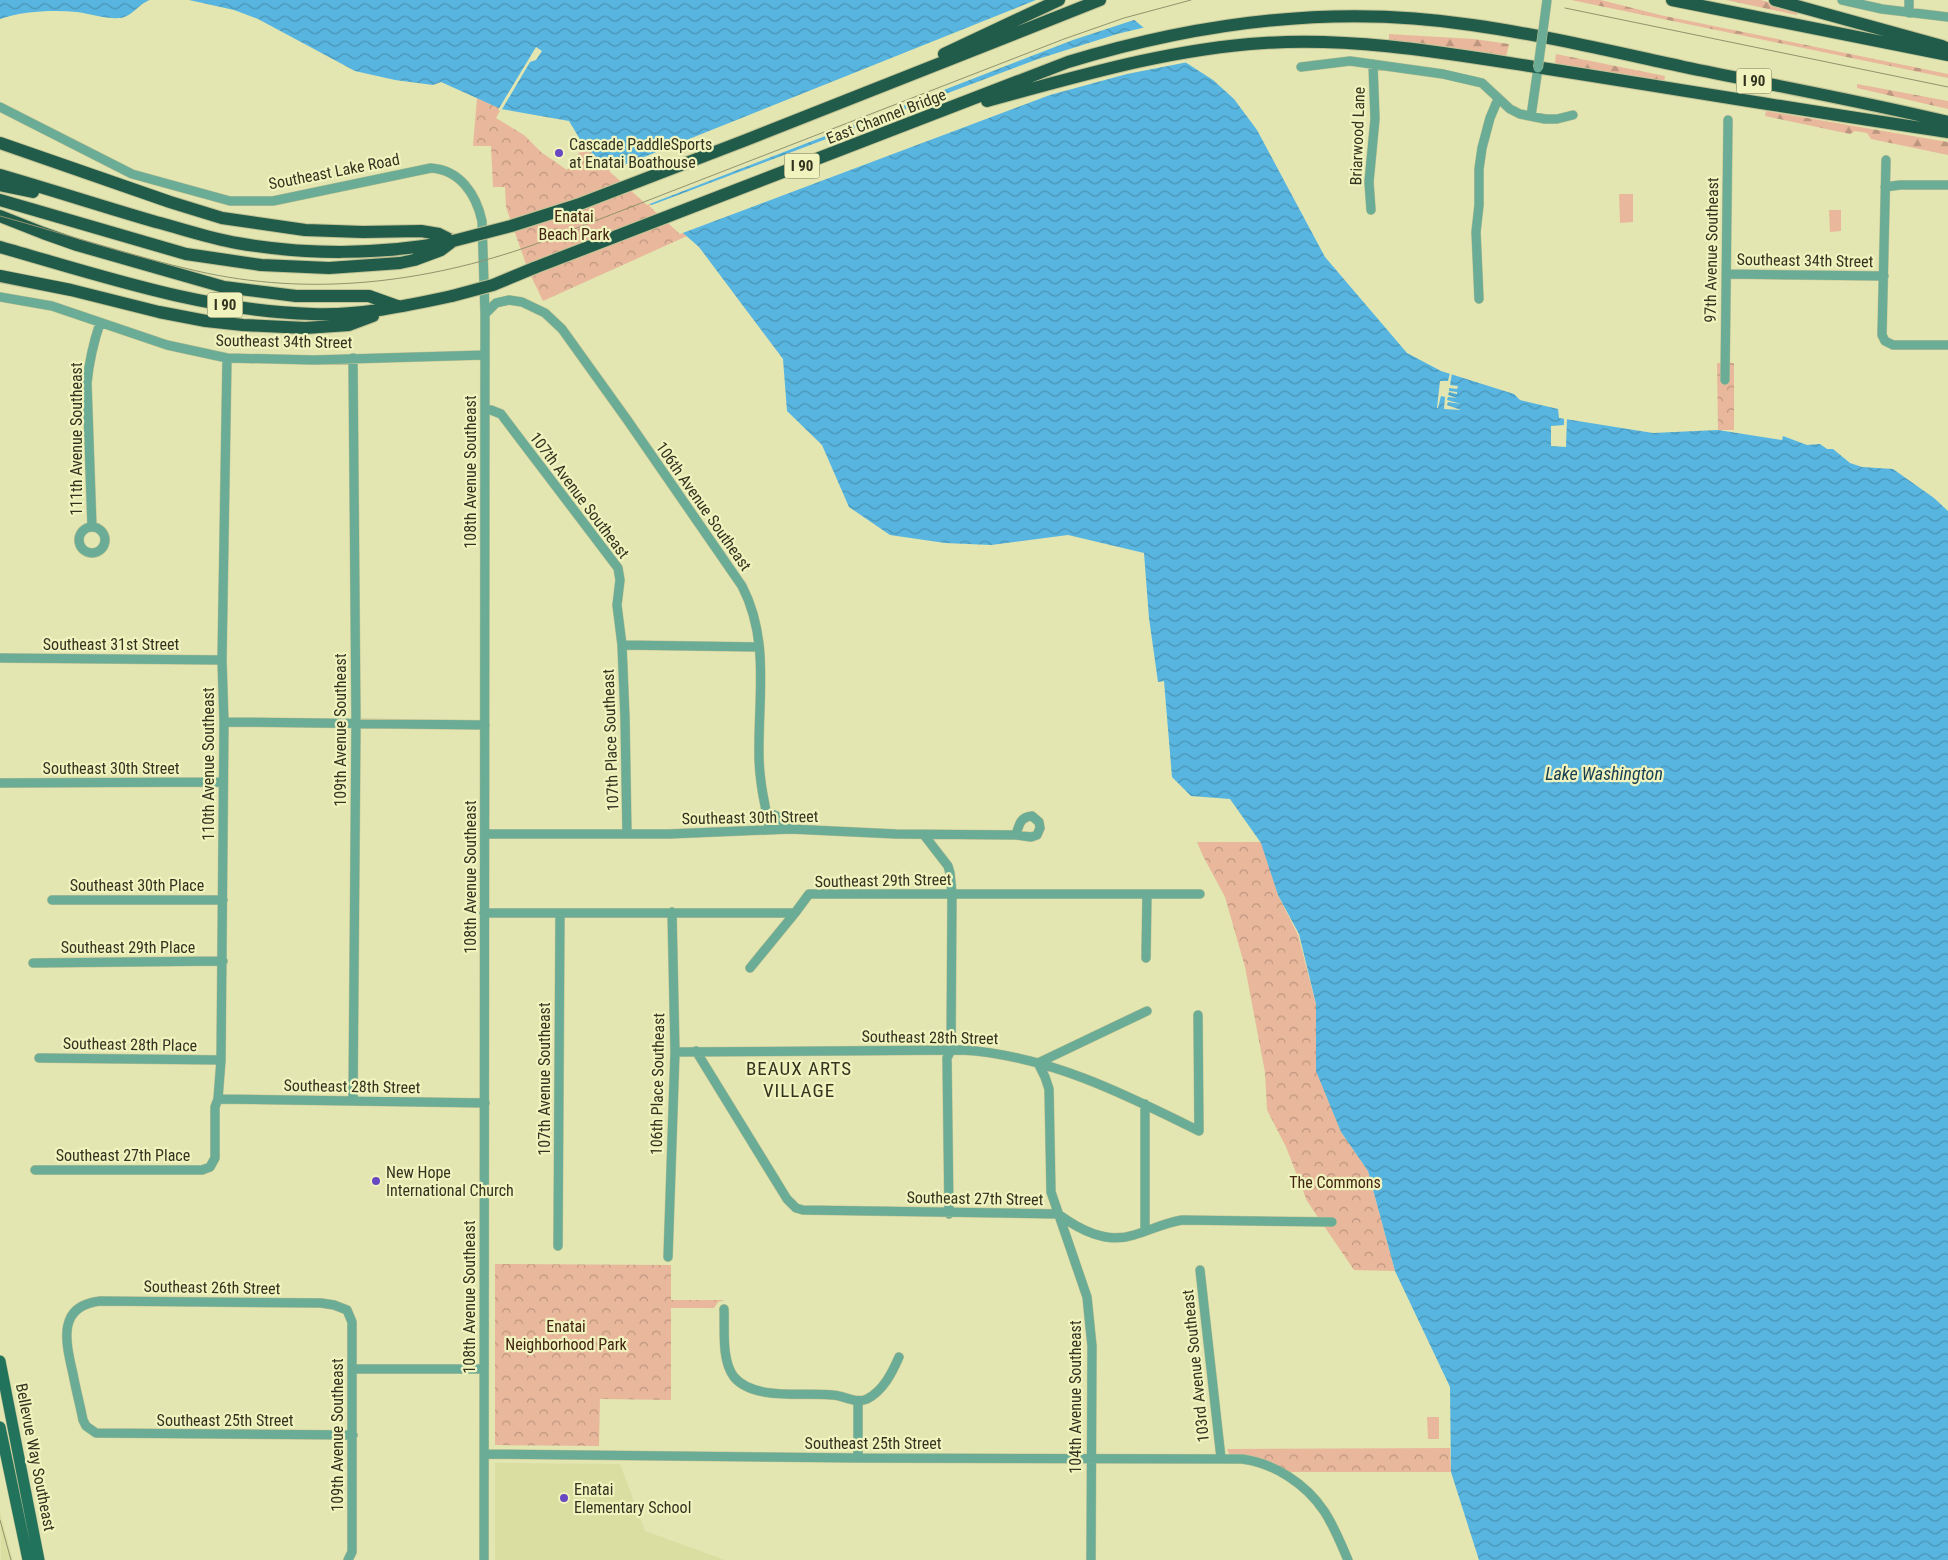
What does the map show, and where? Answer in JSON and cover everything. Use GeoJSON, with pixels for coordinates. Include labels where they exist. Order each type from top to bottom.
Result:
{"type":"FeatureCollection","features":[{"type":"Feature","properties":{"kind":"highway"},"geometry":{"type":"LineString","coordinates":[[854,98],[1009,22],[1059,0]]}},
{"type":"Feature","properties":{"kind":"highway","name":"East Channel Bridge"},"geometry":{"type":"LineString","coordinates":[[443,242],[503,228],[576,205],[854,98],[1100,0]]}},
{"type":"Feature","properties":{"kind":"highway"},"geometry":{"type":"LineString","coordinates":[[1672,0],[1948,55]]}},
{"type":"Feature","properties":{"kind":"highway"},"geometry":{"type":"LineString","coordinates":[[1775,0],[1948,49]]}},
{"type":"Feature","properties":{"kind":"highway","name":"East Channel Bridge"},"geometry":{"type":"LineString","coordinates":[[399,307],[493,285],[676,212],[927,118],[1042,72],[1126,45],[1200,29],[1283,19],[1376,17],[1472,25],[1560,41],[1948,122]]}},
{"type":"Feature","properties":{"kind":"highway"},"geometry":{"type":"LineString","coordinates":[[927,118],[1146,59],[1238,45],[1286,42],[1385,46],[1486,58],[1538,68],[1948,132]]}},
{"type":"Feature","properties":{"kind":"highway"},"geometry":{"type":"LineString","coordinates":[[0,143],[222,218],[305,230],[421,231],[443,242]]}},
{"type":"Feature","properties":{"kind":"highway"},"geometry":{"type":"LineString","coordinates":[[0,175],[208,237],[270,248],[306,251],[379,250],[443,242]]}},
{"type":"Feature","properties":{"kind":"highway"},"geometry":{"type":"LineString","coordinates":[[0,185],[116,210]]}},
{"type":"Feature","properties":{"kind":"highway"},"geometry":{"type":"LineString","coordinates":[[0,200],[186,254],[232,262],[282,267],[380,266],[414,260],[443,242]]}},
{"type":"Feature","properties":{"kind":"highway"},"geometry":{"type":"LineString","coordinates":[[0,216],[43,234],[77,245],[224,287],[296,296],[369,296],[399,307]]}},
{"type":"Feature","properties":{"kind":"highway","name":"I 90"},"geometry":{"type":"LineString","coordinates":[[0,247],[193,300],[240,308],[312,314],[349,314],[399,307]]}},
{"type":"Feature","properties":{"kind":"highway"},"geometry":{"type":"LineString","coordinates":[[0,276],[71,290],[159,312],[206,321],[243,325],[305,328],[349,325],[399,307]]}},
{"type":"Feature","properties":{"kind":"main road","name":"Bellevue Way Southeast"},"geometry":{"type":"LineString","coordinates":[[0,1361],[39,1560]]}},
{"type":"Feature","properties":{"kind":"main road"},"geometry":{"type":"LineString","coordinates":[[0,1386],[7,1400]]}},
{"type":"Feature","properties":{"kind":"main road","name":"Bellevue Way Southeast"},"geometry":{"type":"LineString","coordinates":[[0,1427],[28,1560]]}},
{"type":"Feature","properties":{"kind":"street"},"geometry":{"type":"LineString","coordinates":[[1531,116],[1547,0]]}},
{"type":"Feature","properties":{"kind":"street"},"geometry":{"type":"LineString","coordinates":[[1842,0],[1909,13],[1948,17]]}},
{"type":"Feature","properties":{"kind":"street"},"geometry":{"type":"LineString","coordinates":[[1908,0],[1909,13]]}},
{"type":"Feature","properties":{"kind":"street"},"geometry":{"type":"LineString","coordinates":[[1301,67],[1350,61],[1443,74],[1482,83],[1510,109],[1520,114],[1545,119],[1557,119],[1573,115]]}},
{"type":"Feature","properties":{"kind":"street","name":"Briarwood Lane"},"geometry":{"type":"LineString","coordinates":[[1371,210],[1369,182],[1375,119],[1373,64]]}},
{"type":"Feature","properties":{"kind":"street"},"geometry":{"type":"LineString","coordinates":[[1479,299],[1476,232],[1479,205],[1479,169],[1490,118],[1498,99]]}},
{"type":"Feature","properties":{"kind":"street","name":"Southeast Lake Road"},"geometry":{"type":"LineString","coordinates":[[0,107],[132,174],[230,201],[273,200],[431,168],[446,171],[456,177],[474,195]]}},
{"type":"Feature","properties":{"kind":"street","name":"97th Avenue Southeast"},"geometry":{"type":"LineString","coordinates":[[1725,380],[1728,120]]}},
{"type":"Feature","properties":{"kind":"street"},"geometry":{"type":"LineString","coordinates":[[1886,160],[1882,335],[1885,341],[1893,345],[1948,344]]}},
{"type":"Feature","properties":{"kind":"street"},"geometry":{"type":"LineString","coordinates":[[1885,187],[1900,185],[1948,185]]}},
{"type":"Feature","properties":{"kind":"street","name":"108th Avenue Southeast"},"geometry":{"type":"LineString","coordinates":[[474,195],[482,221],[485,314],[484,1560]]}},
{"type":"Feature","properties":{"kind":"street","name":"Southeast 34th Street"},"geometry":{"type":"LineString","coordinates":[[1726,274],[1884,276]]}},
{"type":"Feature","properties":{"kind":"street","name":"Southeast 34th Street"},"geometry":{"type":"LineString","coordinates":[[0,297],[52,306],[167,345],[227,358],[314,360],[485,354]]}},
{"type":"Feature","properties":{"kind":"street","name":"106th Avenue Southeast"},"geometry":{"type":"LineString","coordinates":[[485,314],[496,303],[509,300],[522,302],[534,306],[545,313],[562,330],[628,421],[742,586],[750,601],[756,620],[760,647],[760,780],[770,830]]}},
{"type":"Feature","properties":{"kind":"street","name":"111th Avenue Southeast"},"geometry":{"type":"LineString","coordinates":[[92,527],[88,384],[92,347],[100,323]]}},
{"type":"Feature","properties":{"kind":"street","name":"110th Avenue Southeast"},"geometry":{"type":"LineString","coordinates":[[210,1167],[215,1158],[215,1107],[218,1099],[221,1060],[224,722],[222,660],[227,358]]}},
{"type":"Feature","properties":{"kind":"street","name":"109th Avenue Southeast"},"geometry":{"type":"LineString","coordinates":[[353,1101],[356,722],[354,358]]}},
{"type":"Feature","properties":{"kind":"street","name":"107th Avenue Southeast"},"geometry":{"type":"LineString","coordinates":[[485,411],[492,410],[501,414],[618,568],[620,580],[617,605],[622,645]]}},
{"type":"Feature","properties":{"kind":"street"},"geometry":{"type":"LineString","coordinates":[[622,645],[760,647]]}},
{"type":"Feature","properties":{"kind":"street","name":"107th Place Southeast"},"geometry":{"type":"LineString","coordinates":[[622,645],[627,834]]}},
{"type":"Feature","properties":{"kind":"street","name":"Southeast 31st Street"},"geometry":{"type":"LineString","coordinates":[[0,658],[222,660]]}},
{"type":"Feature","properties":{"kind":"street"},"geometry":{"type":"LineString","coordinates":[[224,722],[356,722],[485,725]]}},
{"type":"Feature","properties":{"kind":"street","name":"Southeast 30th Street"},"geometry":{"type":"LineString","coordinates":[[0,783],[223,782]]}},
{"type":"Feature","properties":{"kind":"street"},"geometry":{"type":"LineString","coordinates":[[767,812],[779,817],[790,829]]}},
{"type":"Feature","properties":{"kind":"street","name":"Southeast 30th Street"},"geometry":{"type":"LineString","coordinates":[[485,834],[627,834],[790,829],[924,835],[1016,835]]}},
{"type":"Feature","properties":{"kind":"street"},"geometry":{"type":"LineString","coordinates":[[924,835],[948,866],[952,893],[951,1050],[948,1058],[949,1214]]}},
{"type":"Feature","properties":{"kind":"street","name":"Southeast 29th Street"},"geometry":{"type":"LineString","coordinates":[[795,913],[809,894],[1200,894]]}},
{"type":"Feature","properties":{"kind":"street"},"geometry":{"type":"LineString","coordinates":[[1146,958],[1147,894]]}},
{"type":"Feature","properties":{"kind":"street","name":"Southeast 30th Place"},"geometry":{"type":"LineString","coordinates":[[52,900],[223,900]]}},
{"type":"Feature","properties":{"kind":"street","name":"106th Place Southeast"},"geometry":{"type":"LineString","coordinates":[[668,1257],[675,1052],[672,912]]}},
{"type":"Feature","properties":{"kind":"street"},"geometry":{"type":"LineString","coordinates":[[484,913],[795,913]]}},
{"type":"Feature","properties":{"kind":"street","name":"107th Avenue Southeast"},"geometry":{"type":"LineString","coordinates":[[558,1246],[560,913]]}},
{"type":"Feature","properties":{"kind":"street"},"geometry":{"type":"LineString","coordinates":[[750,968],[795,913]]}},
{"type":"Feature","properties":{"kind":"street","name":"Southeast 29th Place"},"geometry":{"type":"LineString","coordinates":[[33,963],[223,962]]}},
{"type":"Feature","properties":{"kind":"street"},"geometry":{"type":"LineString","coordinates":[[1038,1063],[1147,1011]]}},
{"type":"Feature","properties":{"kind":"street","name":"Southeast 28th Street"},"geometry":{"type":"LineString","coordinates":[[675,1052],[951,1050],[999,1053],[1075,1075],[1145,1104],[1199,1132],[1198,1016]]}},
{"type":"Feature","properties":{"kind":"street","name":"Southeast 27th Street"},"geometry":{"type":"LineString","coordinates":[[696,1052],[791,1204],[803,1210],[949,1214],[1058,1214],[1083,1230],[1104,1237],[1124,1238],[1171,1222],[1198,1220],[1332,1222]]}},
{"type":"Feature","properties":{"kind":"street","name":"Southeast 28th Place"},"geometry":{"type":"LineString","coordinates":[[39,1058],[221,1060]]}},
{"type":"Feature","properties":{"kind":"street","name":"104th Avenue Southeast"},"geometry":{"type":"LineString","coordinates":[[1038,1063],[1049,1089],[1051,1192],[1087,1297],[1090,1314],[1092,1346],[1091,1560]]}},
{"type":"Feature","properties":{"kind":"street","name":"Southeast 28th Street"},"geometry":{"type":"LineString","coordinates":[[218,1099],[485,1103]]}},
{"type":"Feature","properties":{"kind":"street"},"geometry":{"type":"LineString","coordinates":[[1145,1104],[1145,1231]]}},
{"type":"Feature","properties":{"kind":"street","name":"Southeast 27th Place"},"geometry":{"type":"LineString","coordinates":[[35,1170],[202,1170],[210,1167]]}},
{"type":"Feature","properties":{"kind":"street","name":"103rd Avenue Southeast"},"geometry":{"type":"LineString","coordinates":[[1200,1270],[1221,1458]]}},
{"type":"Feature","properties":{"kind":"street","name":"Southeast 26th Street"},"geometry":{"type":"LineString","coordinates":[[96,1433],[86,1426],[83,1420],[66,1340],[68,1324],[78,1309],[84,1304],[100,1301],[321,1304],[334,1305],[347,1310]]}},
{"type":"Feature","properties":{"kind":"street"},"geometry":{"type":"LineString","coordinates":[[724,1309],[727,1362],[734,1377],[762,1392],[833,1395],[858,1402],[876,1393],[887,1381],[899,1357]]}},
{"type":"Feature","properties":{"kind":"street","name":"109th Avenue Southeast"},"geometry":{"type":"LineString","coordinates":[[347,1310],[352,1322],[353,1369],[352,1552],[348,1560]]}},
{"type":"Feature","properties":{"kind":"street"},"geometry":{"type":"LineString","coordinates":[[353,1369],[484,1369]]}},
{"type":"Feature","properties":{"kind":"street"},"geometry":{"type":"LineString","coordinates":[[858,1402],[858,1458]]}},
{"type":"Feature","properties":{"kind":"street","name":"Southeast 25th Street"},"geometry":{"type":"LineString","coordinates":[[96,1433],[353,1435]]}},
{"type":"Feature","properties":{"kind":"street","name":"Southeast 25th Street"},"geometry":{"type":"LineString","coordinates":[[484,1454],[858,1458],[1221,1458],[1252,1460],[1262,1463],[1286,1476],[1313,1496],[1325,1512],[1348,1560]]}},
{"type":"Feature","properties":{"kind":"shaded area","name":"Enatai Elementary School"},"geometry":{"type":"Polygon","coordinates":[[[495,1463],[620,1464],[645,1531],[725,1560],[495,1560],[495,1463]]]}},
{"type":"Feature","properties":{"kind":"shaded area"},"geometry":{"type":"Polygon","coordinates":[[[0,1511],[5,1531],[13,1560],[1,1560],[0,1511]]]}},
{"type":"Feature","properties":{"kind":"green space"},"geometry":{"type":"Polygon","coordinates":[[[1571,0],[1601,0],[1660,15],[1948,74],[1948,78],[1571,0]]]}},
{"type":"Feature","properties":{"kind":"green space"},"geometry":{"type":"Polygon","coordinates":[[[1726,0],[1761,0],[1798,11],[1797,15],[1726,0]]]}},
{"type":"Feature","properties":{"kind":"green space"},"geometry":{"type":"Polygon","coordinates":[[[1389,34],[1474,39],[1509,44],[1506,57],[1389,40],[1389,34]]]}},
{"type":"Feature","properties":{"kind":"green space"},"geometry":{"type":"Polygon","coordinates":[[[1556,54],[1665,76],[1664,82],[1560,65],[1555,63],[1556,54]]]}},
{"type":"Feature","properties":{"kind":"green space"},"geometry":{"type":"Polygon","coordinates":[[[1857,84],[1948,101],[1948,109],[1857,88],[1857,84]]]}},
{"type":"Feature","properties":{"kind":"green space","name":"Enatai Beach Park"},"geometry":{"type":"Polygon","coordinates":[[[477,98],[501,109],[496,118],[524,135],[541,152],[567,170],[584,146],[687,236],[543,301],[528,270],[506,207],[505,187],[493,187],[491,146],[473,146],[477,98]]]}},
{"type":"Feature","properties":{"kind":"green space"},"geometry":{"type":"Polygon","coordinates":[[[1766,111],[1948,142],[1948,155],[1871,139],[1867,133],[1855,131],[1850,134],[1765,116],[1766,111]]]}},
{"type":"Feature","properties":{"kind":"green space"},"geometry":{"type":"Polygon","coordinates":[[[1619,194],[1633,194],[1633,222],[1620,223],[1619,194]]]}},
{"type":"Feature","properties":{"kind":"green space"},"geometry":{"type":"Polygon","coordinates":[[[1829,210],[1841,210],[1841,231],[1830,232],[1829,210]]]}},
{"type":"Feature","properties":{"kind":"green space"},"geometry":{"type":"Polygon","coordinates":[[[1717,363],[1734,363],[1734,430],[1718,430],[1717,363]]]}},
{"type":"Feature","properties":{"kind":"green space","name":"The Commons"},"geometry":{"type":"Polygon","coordinates":[[[1197,842],[1262,842],[1278,895],[1298,935],[1316,1004],[1317,1071],[1341,1132],[1368,1171],[1395,1271],[1354,1270],[1307,1201],[1286,1147],[1267,1110],[1265,1072],[1245,967],[1225,897],[1197,842]]]}},
{"type":"Feature","properties":{"kind":"green space","name":"Enatai Neighborhood Park"},"geometry":{"type":"Polygon","coordinates":[[[495,1264],[671,1265],[671,1300],[724,1300],[718,1302],[714,1308],[671,1308],[671,1400],[600,1399],[599,1446],[495,1445],[495,1264]]]}},
{"type":"Feature","properties":{"kind":"green space"},"geometry":{"type":"Polygon","coordinates":[[[1427,1417],[1439,1417],[1439,1439],[1428,1439],[1427,1417]]]}},
{"type":"Feature","properties":{"kind":"green space"},"geometry":{"type":"Polygon","coordinates":[[[1450,1448],[1451,1472],[1281,1472],[1250,1459],[1229,1454],[1227,1449],[1450,1448]]]}},
{"type":"Feature","properties":{"kind":"water"},"geometry":{"type":"Polygon","coordinates":[[[0,0],[150,0],[128,15],[120,18],[58,11],[28,13],[0,19],[0,0]]]}},
{"type":"Feature","properties":{"kind":"water","name":"Lake Washington"},"geometry":{"type":"Polygon","coordinates":[[[189,0],[1038,0],[1072,16],[1132,18],[1185,62],[1213,80],[1234,99],[1257,130],[1325,257],[1407,353],[1441,371],[1514,394],[1520,400],[1558,409],[1559,418],[1653,433],[1718,430],[1782,440],[1783,436],[1807,445],[1820,444],[1827,449],[1833,449],[1850,463],[1862,467],[1893,469],[1934,498],[1948,511],[1948,1560],[1479,1560],[1451,1472],[1450,1387],[1395,1271],[1368,1171],[1341,1132],[1316,1071],[1316,1004],[1299,934],[1278,895],[1261,843],[1230,799],[1191,796],[1172,777],[1164,681],[1158,682],[1149,618],[1144,553],[1068,535],[991,545],[945,543],[890,535],[849,507],[822,445],[787,411],[783,359],[699,247],[584,146],[569,121],[501,109],[441,82],[433,85],[395,80],[355,71],[258,19],[234,10],[189,0]]]}},
{"type":"Feature","properties":{"kind":"pier"},"geometry":{"type":"Polygon","coordinates":[[[1036,0],[1044,0],[1072,14],[1132,15],[1137,19],[1073,40],[647,205],[609,171],[1036,0]]]}},
{"type":"Feature","properties":{"kind":"pier"},"geometry":{"type":"Polygon","coordinates":[[[1146,27],[1188,62],[1127,74],[1050,95],[680,234],[649,206],[1038,59],[1117,34],[1146,27]]]}},
{"type":"Feature","properties":{"kind":"pier"},"geometry":{"type":"Polygon","coordinates":[[[536,47],[542,51],[536,60],[530,62],[501,111],[498,110],[536,47]]]}},
{"type":"Feature","properties":{"kind":"pier"},"geometry":{"type":"Polygon","coordinates":[[[1450,373],[1452,373],[1450,385],[1458,386],[1457,389],[1449,388],[1449,391],[1457,392],[1457,394],[1449,392],[1448,395],[1457,398],[1448,397],[1447,400],[1461,404],[1448,402],[1447,405],[1461,410],[1444,409],[1445,397],[1441,396],[1437,408],[1440,381],[1448,381],[1450,373]]]}},
{"type":"Feature","properties":{"kind":"pier"},"geometry":{"type":"Polygon","coordinates":[[[1564,417],[1567,418],[1566,447],[1551,446],[1551,426],[1564,425],[1564,417]]]}},
{"type":"Feature","properties":{"kind":"tram line"},"geometry":{"type":"LineString","coordinates":[[0,216],[148,259],[239,279],[324,284],[367,282],[409,277],[451,269],[533,245],[1064,39],[1124,18],[1191,0]]}},
{"type":"Feature","properties":{"kind":"tram line"},"geometry":{"type":"LineString","coordinates":[[1565,8],[1948,87]]}},
{"type":"Feature","properties":{"kind":"tram line"},"geometry":{"type":"LineString","coordinates":[[0,1520],[11,1560]]}},
{"type":"Feature","properties":{"kind":"place","name":"Cascade PaddleSports at Enatai Boathouse"},"geometry":{"type":"Point","coordinates":[559,153]}},
{"type":"Feature","properties":{"kind":"place","name":"New Hope International Church"},"geometry":{"type":"Point","coordinates":[376,1181]}},
{"type":"Feature","properties":{"kind":"place","name":"Enatai Elementary School"},"geometry":{"type":"Point","coordinates":[564,1498]}},
{"type":"Feature","properties":{"kind":"district","name":"BEAUX ARTS VILLAGE"},"geometry":{"type":"Point","coordinates":[799,1079]}}]}
